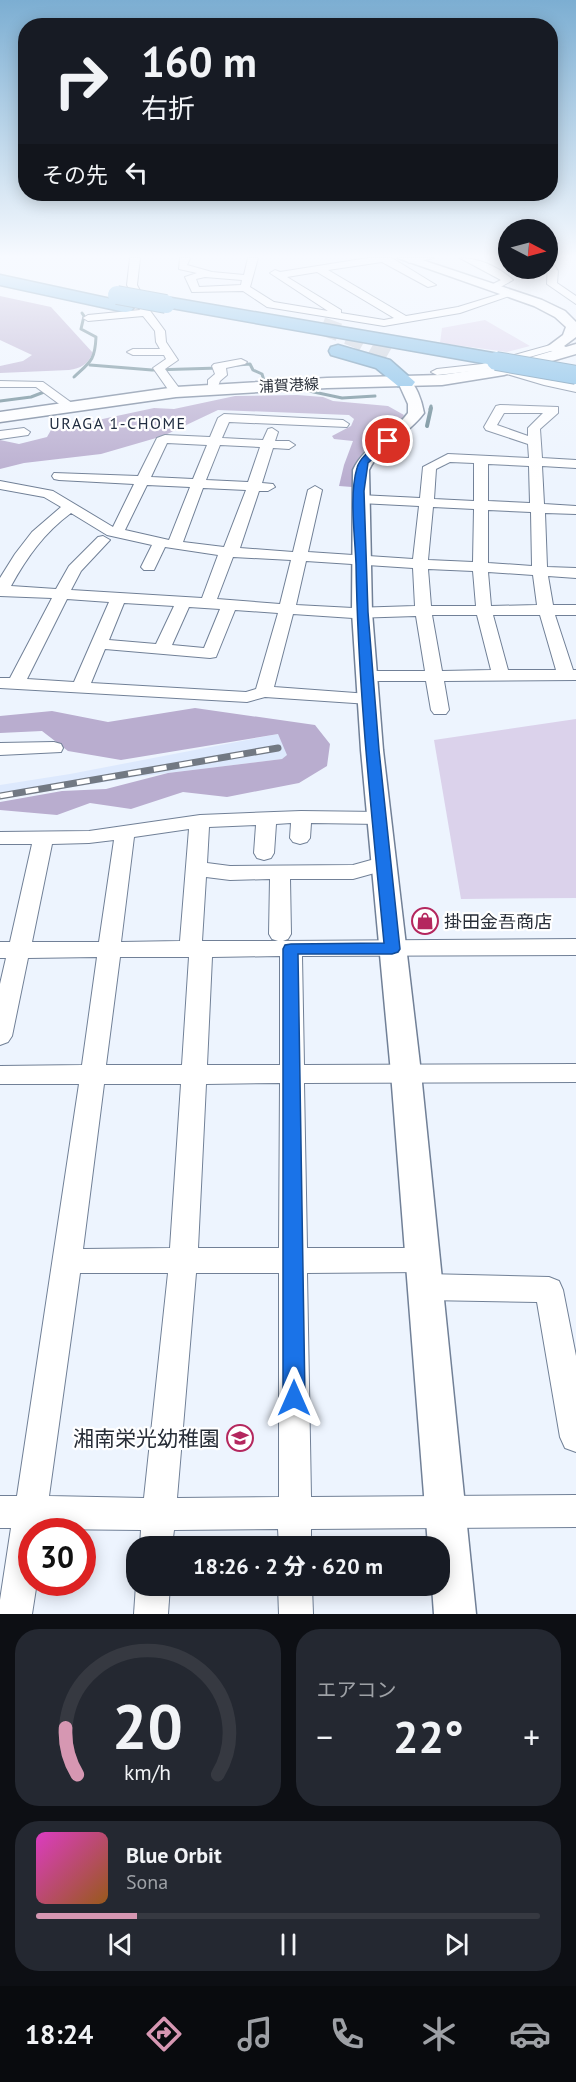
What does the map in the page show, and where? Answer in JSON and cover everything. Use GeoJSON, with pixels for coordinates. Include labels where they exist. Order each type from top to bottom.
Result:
{"type":"FeatureCollection","features":[{"type":"Feature","properties":{"kind":"highway"},"geometry":{"type":"LineString","coordinates":[[265,333],[365,357],[392,369],[409,371]]}},
{"type":"Feature","properties":{"kind":"highway"},"geometry":{"type":"LineString","coordinates":[[313,333],[576,374]]}},
{"type":"Feature","properties":{"kind":"main road","name":"浦賀港線"},"geometry":{"type":"LineString","coordinates":[[0,417],[176,392],[500,364],[565,349]]}},
{"type":"Feature","properties":{"kind":"street"},"geometry":{"type":"LineString","coordinates":[[160,333],[161,342],[172,360],[159,370],[176,392]]}},
{"type":"Feature","properties":{"kind":"street"},"geometry":{"type":"LineString","coordinates":[[455,1614],[406,1073],[382,864],[362,612],[361,470],[364,461],[402,429],[416,413],[409,371],[483,367],[565,349],[571,333]]}},
{"type":"Feature","properties":{"kind":"street"},"geometry":{"type":"LineString","coordinates":[[134,352],[168,352]]}},
{"type":"Feature","properties":{"kind":"street"},"geometry":{"type":"LineString","coordinates":[[212,390],[214,380],[221,375],[219,368],[241,362]]}},
{"type":"Feature","properties":{"kind":"street"},"geometry":{"type":"LineString","coordinates":[[500,364],[548,383],[576,388]]}},
{"type":"Feature","properties":{"kind":"street"},"geometry":{"type":"LineString","coordinates":[[0,384],[39,384],[70,406]]}},
{"type":"Feature","properties":{"kind":"street"},"geometry":{"type":"LineString","coordinates":[[289,445],[165,439],[161,441],[110,537],[74,570],[8,683],[247,697],[264,692],[369,687],[434,676],[571,675],[546,610],[540,570],[534,428],[554,410],[500,409],[490,427],[534,442]]}},
{"type":"Feature","properties":{"kind":"street"},"geometry":{"type":"LineString","coordinates":[[149,567],[167,543],[198,483],[224,418],[343,424]]}},
{"type":"Feature","properties":{"kind":"street"},"geometry":{"type":"LineString","coordinates":[[208,602],[227,552],[233,548],[261,487],[268,444],[276,420]]}},
{"type":"Feature","properties":{"kind":"street"},"geometry":{"type":"LineString","coordinates":[[0,435],[24,432]]}},
{"type":"Feature","properties":{"kind":"street"},"geometry":{"type":"LineString","coordinates":[[440,710],[423,610],[420,563],[430,467],[448,458],[576,464]]}},
{"type":"Feature","properties":{"kind":"street"},"geometry":{"type":"LineString","coordinates":[[481,459],[480,567],[484,610],[501,676]]}},
{"type":"Feature","properties":{"kind":"street"},"geometry":{"type":"LineString","coordinates":[[48,494],[69,460]]}},
{"type":"Feature","properties":{"kind":"street"},"geometry":{"type":"LineString","coordinates":[[59,476],[261,487]]}},
{"type":"Feature","properties":{"kind":"street"},"geometry":{"type":"LineString","coordinates":[[0,485],[48,494],[70,507],[110,537],[227,552],[576,573]]}},
{"type":"Feature","properties":{"kind":"street"},"geometry":{"type":"LineString","coordinates":[[0,498],[20,489]]}},
{"type":"Feature","properties":{"kind":"street"},"geometry":{"type":"LineString","coordinates":[[264,692],[315,490]]}},
{"type":"Feature","properties":{"kind":"street"},"geometry":{"type":"LineString","coordinates":[[360,499],[576,510]]}},
{"type":"Feature","properties":{"kind":"street"},"geometry":{"type":"LineString","coordinates":[[70,507],[33,537],[0,590],[362,612],[576,610]]}},
{"type":"Feature","properties":{"kind":"street"},"geometry":{"type":"LineString","coordinates":[[80,688],[119,596]]}},
{"type":"Feature","properties":{"kind":"street"},"geometry":{"type":"LineString","coordinates":[[162,648],[184,601]]}},
{"type":"Feature","properties":{"kind":"street"},"geometry":{"type":"LineString","coordinates":[[99,644],[210,653],[230,604]]}},
{"type":"Feature","properties":{"kind":"street"},"geometry":{"type":"LineString","coordinates":[[0,749],[54,748]]}},
{"type":"Feature","properties":{"kind":"street"},"geometry":{"type":"LineString","coordinates":[[0,838],[89,837],[200,821],[302,817],[380,818]]}},
{"type":"Feature","properties":{"kind":"street"},"geometry":{"type":"LineString","coordinates":[[300,838],[302,817]]}},
{"type":"Feature","properties":{"kind":"street"},"geometry":{"type":"LineString","coordinates":[[264,853],[266,818]]}},
{"type":"Feature","properties":{"kind":"street"},"geometry":{"type":"LineString","coordinates":[[157,1536],[183,1262],[195,1074],[197,869],[200,821]]}},
{"type":"Feature","properties":{"kind":"street"},"geometry":{"type":"LineString","coordinates":[[15,1614],[15,1512],[68,1261],[125,832]]}},
{"type":"Feature","properties":{"kind":"street"},"geometry":{"type":"LineString","coordinates":[[0,1036],[10,950],[44,836]]}},
{"type":"Feature","properties":{"kind":"street"},"geometry":{"type":"LineString","coordinates":[[197,869],[230,873],[353,872],[382,864]]}},
{"type":"Feature","properties":{"kind":"street"},"geometry":{"type":"LineString","coordinates":[[280,873],[291,1073],[295,1536]]}},
{"type":"Feature","properties":{"kind":"street"},"geometry":{"type":"LineString","coordinates":[[10,950],[196,950],[285,941],[392,949],[576,947]]}},
{"type":"Feature","properties":{"kind":"street"},"geometry":{"type":"LineString","coordinates":[[0,1075],[576,1073]]}},
{"type":"Feature","properties":{"kind":"street"},"geometry":{"type":"LineString","coordinates":[[68,1261],[293,1260],[549,1290],[573,1400],[576,1437]]}},
{"type":"Feature","properties":{"kind":"street"},"geometry":{"type":"LineString","coordinates":[[15,1512],[158,1515],[576,1511]]}},
{"type":"Feature","properties":{"kind":"street"},"geometry":{"type":"LineString","coordinates":[[152,1614],[153,1596]]}},
{"type":"Feature","properties":{"kind":"street"},"geometry":{"type":"LineString","coordinates":[[296,1596],[296,1614]]}},
{"type":"Feature","properties":{"kind":"shaded area"},"geometry":{"type":"Polygon","coordinates":[[[0,333],[75,333],[93,353],[86,363],[69,370],[0,373],[0,366],[23,361],[32,355],[0,340],[0,333]]]}},
{"type":"Feature","properties":{"kind":"shaded area"},"geometry":{"type":"Polygon","coordinates":[[[441,333],[508,333],[530,346],[507,352],[440,343],[441,333]]]}},
{"type":"Feature","properties":{"kind":"shaded area"},"geometry":{"type":"Polygon","coordinates":[[[297,395],[388,406],[404,415],[358,460],[352,487],[339,486],[353,441],[334,439],[332,436],[351,426],[354,419],[349,415],[218,410],[163,436],[101,454],[24,463],[0,469],[0,440],[19,444],[47,437],[51,430],[154,408],[174,409],[235,396],[297,395]]]}},
{"type":"Feature","properties":{"kind":"shaded area"},"geometry":{"type":"Polygon","coordinates":[[[195,708],[315,725],[330,744],[327,766],[299,783],[227,797],[183,792],[131,809],[90,803],[57,815],[0,810],[0,802],[62,791],[106,789],[168,773],[282,759],[287,755],[278,734],[121,760],[68,751],[42,731],[0,733],[0,716],[52,711],[108,722],[195,708]]]}},
{"type":"Feature","properties":{"kind":"shaded area"},"geometry":{"type":"Polygon","coordinates":[[[576,719],[576,898],[461,899],[434,740],[576,719]]]}},
{"type":"Feature","properties":{"kind":"shaded area"},"geometry":{"type":"Polygon","coordinates":[[[278,734],[288,755],[282,759],[135,777],[0,799],[0,785],[70,774],[278,734]]]}},
{"type":"Feature","properties":{"kind":"waterway"},"geometry":{"type":"LineString","coordinates":[[74,377],[93,356],[96,337],[89,333]]}},
{"type":"Feature","properties":{"kind":"waterway"},"geometry":{"type":"LineString","coordinates":[[237,365],[250,364],[253,370],[262,374],[265,384]]}},
{"type":"Feature","properties":{"kind":"waterway"},"geometry":{"type":"LineString","coordinates":[[90,365],[152,370],[219,368]]}},
{"type":"Feature","properties":{"kind":"waterway"},"geometry":{"type":"LineString","coordinates":[[309,391],[342,398],[375,396]]}},
{"type":"Feature","properties":{"kind":"waterway"},"geometry":{"type":"LineString","coordinates":[[0,401],[31,397],[44,392]]}},
{"type":"Feature","properties":{"kind":"waterway"},"geometry":{"type":"LineString","coordinates":[[427,426],[431,408]]}},
{"type":"Feature","properties":{"kind":"tunnel"},"geometry":{"type":"LineString","coordinates":[[342,333],[387,356]]}},
{"type":"Feature","properties":{"kind":"railway"},"geometry":{"type":"LineString","coordinates":[[0,796],[278,748]]}},
{"type":"Feature","properties":{"kind":"place","name":"掛田金吾商店"},"geometry":{"type":"Point","coordinates":[425,921]}},
{"type":"Feature","properties":{"kind":"place","name":"湘南栄光幼稚園"},"geometry":{"type":"Point","coordinates":[240,1438]}},
{"type":"Feature","properties":{"kind":"district","name":"URAGA 1-CHOME"},"geometry":{"type":"Point","coordinates":[118,423]}},
{"type":"Feature","properties":{"kind":"route"},"geometry":{"type":"LineString","coordinates":[[294,1398],[291,949],[392,949],[382,864],[362,612],[359,491],[364,461],[388,441]]}}]}
